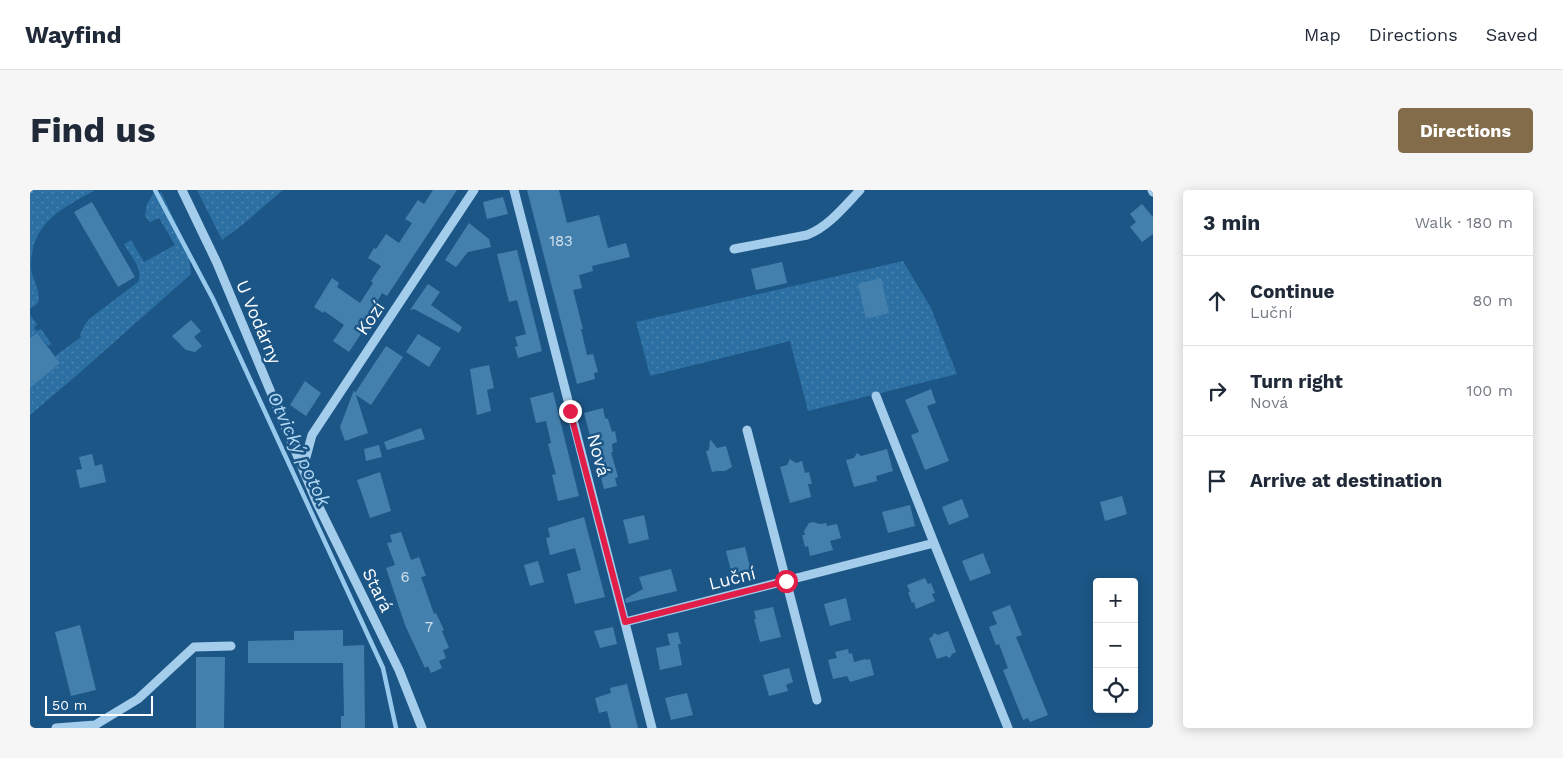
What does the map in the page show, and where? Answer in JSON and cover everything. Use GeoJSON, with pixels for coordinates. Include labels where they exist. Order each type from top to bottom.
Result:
{"type":"FeatureCollection","features":[{"type":"Feature","properties":{"kind":"street","name":"U Vodárny"},"geometry":{"type":"LineString","coordinates":[[182,190],[217,263],[302,468]]}},
{"type":"Feature","properties":{"kind":"street","name":"Kozí"},"geometry":{"type":"LineString","coordinates":[[302,468],[312,435],[474,190]]}},
{"type":"Feature","properties":{"kind":"street","name":"Nová"},"geometry":{"type":"LineString","coordinates":[[514,190],[652,728]]}},
{"type":"Feature","properties":{"kind":"street"},"geometry":{"type":"LineString","coordinates":[[734,249],[814,232],[825,226],[858,192]]}},
{"type":"Feature","properties":{"kind":"street"},"geometry":{"type":"LineString","coordinates":[[876,396],[1008,728]]}},
{"type":"Feature","properties":{"kind":"street"},"geometry":{"type":"LineString","coordinates":[[747,430],[818,700]]}},
{"type":"Feature","properties":{"kind":"street","name":"Stará"},"geometry":{"type":"LineString","coordinates":[[302,468],[317,503],[399,670],[422,728]]}},
{"type":"Feature","properties":{"kind":"street","name":"Luční"},"geometry":{"type":"LineString","coordinates":[[625,622],[934,543]]}},
{"type":"Feature","properties":{"kind":"street"},"geometry":{"type":"LineString","coordinates":[[56,728],[95,725],[138,700],[194,647],[231,646]]}},
{"type":"Feature","properties":{"kind":"shaded area"},"geometry":{"type":"Polygon","coordinates":[[[30,190],[95,190],[60,211],[42,228],[32,253],[31,269],[39,299],[38,303],[30,309],[30,190]]]}},
{"type":"Feature","properties":{"kind":"shaded area"},"geometry":{"type":"Polygon","coordinates":[[[197,190],[283,190],[222,240],[197,190]]]}},
{"type":"Feature","properties":{"kind":"shaded area"},"geometry":{"type":"Polygon","coordinates":[[[154,192],[156,196],[161,192],[182,236],[189,252],[191,274],[30,415],[30,385],[60,363],[55,356],[81,337],[84,326],[89,319],[138,282],[138,268],[124,244],[131,240],[144,262],[175,245],[159,218],[150,222],[145,216],[147,204],[154,192]]]}},
{"type":"Feature","properties":{"kind":"shaded area"},"geometry":{"type":"Polygon","coordinates":[[[903,261],[931,308],[957,374],[808,411],[790,341],[650,376],[636,322],[903,261]]]}},
{"type":"Feature","properties":{"kind":"shaded area"},"geometry":{"type":"Polygon","coordinates":[[[30,315],[37,324],[34,328],[36,331],[41,329],[55,349],[51,344],[48,346],[37,333],[30,338],[30,315]]]}},
{"type":"Feature","properties":{"kind":"building"},"geometry":{"type":"Polygon","coordinates":[[[433,190],[457,190],[387,296],[382,293],[375,306],[378,308],[349,352],[333,341],[344,325],[324,311],[323,313],[314,307],[332,278],[339,283],[337,287],[360,303],[381,266],[368,258],[374,248],[376,249],[386,234],[399,243],[412,223],[405,219],[418,200],[424,204],[433,190]]]}},
{"type":"Feature","properties":{"kind":"building"},"geometry":{"type":"Polygon","coordinates":[[[527,190],[559,190],[567,223],[599,215],[608,248],[626,243],[630,257],[592,266],[593,271],[579,275],[582,288],[573,290],[583,329],[581,329],[587,355],[593,354],[598,372],[594,373],[595,379],[577,384],[527,190]]]}},
{"type":"Feature","properties":{"kind":"building"},"geometry":{"type":"Polygon","coordinates":[[[503,197],[508,214],[487,219],[483,202],[503,197]]]}},
{"type":"Feature","properties":{"kind":"building"},"geometry":{"type":"Polygon","coordinates":[[[92,202],[135,277],[118,287],[74,212],[92,202]]]}},
{"type":"Feature","properties":{"kind":"building"},"geometry":{"type":"Polygon","coordinates":[[[1142,204],[1153,217],[1153,234],[1142,242],[1130,227],[1136,222],[1130,214],[1142,204]]]}},
{"type":"Feature","properties":{"kind":"building"},"geometry":{"type":"Polygon","coordinates":[[[469,223],[489,239],[491,247],[468,252],[456,267],[445,260],[469,223]]]}},
{"type":"Feature","properties":{"kind":"building"},"geometry":{"type":"Polygon","coordinates":[[[517,250],[542,351],[518,358],[515,347],[518,346],[515,337],[526,334],[517,300],[509,302],[497,254],[517,250]]]}},
{"type":"Feature","properties":{"kind":"building"},"geometry":{"type":"Polygon","coordinates":[[[782,262],[787,283],[756,290],[751,269],[782,262]]]}},
{"type":"Feature","properties":{"kind":"building"},"geometry":{"type":"Polygon","coordinates":[[[881,278],[889,313],[866,319],[858,284],[881,278]]]}},
{"type":"Feature","properties":{"kind":"building"},"geometry":{"type":"Polygon","coordinates":[[[428,284],[440,292],[431,305],[462,327],[459,333],[414,309],[410,310],[428,284]]]}},
{"type":"Feature","properties":{"kind":"building"},"geometry":{"type":"Polygon","coordinates":[[[191,320],[201,331],[194,337],[202,346],[195,352],[186,350],[172,336],[191,320]]]}},
{"type":"Feature","properties":{"kind":"building"},"geometry":{"type":"Polygon","coordinates":[[[37,333],[60,363],[30,388],[30,338],[37,333]]]}},
{"type":"Feature","properties":{"kind":"building"},"geometry":{"type":"Polygon","coordinates":[[[418,334],[441,348],[429,367],[406,352],[418,334]]]}},
{"type":"Feature","properties":{"kind":"building"},"geometry":{"type":"Polygon","coordinates":[[[386,346],[403,357],[371,405],[356,395],[368,433],[345,441],[340,427],[354,390],[355,393],[386,346]]]}},
{"type":"Feature","properties":{"kind":"building"},"geometry":{"type":"Polygon","coordinates":[[[489,365],[494,388],[487,390],[491,411],[477,415],[470,369],[489,365]]]}},
{"type":"Feature","properties":{"kind":"building"},"geometry":{"type":"Polygon","coordinates":[[[305,381],[321,393],[306,416],[290,405],[305,381]]]}},
{"type":"Feature","properties":{"kind":"building"},"geometry":{"type":"Polygon","coordinates":[[[931,389],[936,403],[927,406],[949,461],[925,470],[911,435],[919,432],[905,400],[931,389]]]}},
{"type":"Feature","properties":{"kind":"building"},"geometry":{"type":"Polygon","coordinates":[[[553,392],[579,496],[558,501],[552,475],[556,474],[548,444],[551,443],[546,421],[536,423],[530,398],[553,392]]]}},
{"type":"Feature","properties":{"kind":"building"},"geometry":{"type":"Polygon","coordinates":[[[603,408],[605,418],[608,419],[612,432],[615,431],[617,442],[612,444],[613,452],[611,452],[618,477],[615,478],[617,486],[604,489],[584,413],[603,408]]]}},
{"type":"Feature","properties":{"kind":"building"},"geometry":{"type":"Polygon","coordinates":[[[421,428],[425,439],[387,450],[384,442],[421,428]]]}},
{"type":"Feature","properties":{"kind":"building"},"geometry":{"type":"Polygon","coordinates":[[[710,439],[717,448],[726,446],[732,467],[725,471],[712,472],[706,451],[709,450],[710,439]]]}},
{"type":"Feature","properties":{"kind":"building"},"geometry":{"type":"Polygon","coordinates":[[[379,445],[382,457],[366,461],[364,449],[379,445]]]}},
{"type":"Feature","properties":{"kind":"building"},"geometry":{"type":"Polygon","coordinates":[[[887,449],[893,471],[876,476],[877,481],[854,487],[846,460],[854,458],[857,453],[861,456],[887,449]]]}},
{"type":"Feature","properties":{"kind":"building"},"geometry":{"type":"Polygon","coordinates":[[[92,454],[95,466],[102,464],[106,482],[80,488],[76,470],[82,469],[79,457],[92,454]]]}},
{"type":"Feature","properties":{"kind":"building"},"geometry":{"type":"Polygon","coordinates":[[[790,459],[796,463],[802,461],[805,473],[809,472],[812,484],[808,484],[811,497],[790,503],[780,467],[787,465],[790,459]]]}},
{"type":"Feature","properties":{"kind":"building"},"geometry":{"type":"Polygon","coordinates":[[[380,472],[391,511],[370,518],[357,480],[380,472]]]}},
{"type":"Feature","properties":{"kind":"building"},"geometry":{"type":"Polygon","coordinates":[[[1122,496],[1127,514],[1105,521],[1100,502],[1122,496]]]}},
{"type":"Feature","properties":{"kind":"building"},"geometry":{"type":"Polygon","coordinates":[[[962,499],[969,517],[949,525],[942,507],[962,499]]]}},
{"type":"Feature","properties":{"kind":"building"},"geometry":{"type":"Polygon","coordinates":[[[910,505],[915,526],[888,533],[882,512],[910,505]]]}},
{"type":"Feature","properties":{"kind":"building"},"geometry":{"type":"Polygon","coordinates":[[[644,515],[649,539],[629,544],[623,520],[644,515]]]}},
{"type":"Feature","properties":{"kind":"building"},"geometry":{"type":"Polygon","coordinates":[[[584,517],[605,597],[575,604],[567,574],[581,570],[575,548],[550,555],[546,538],[550,537],[548,528],[584,517]]]}},
{"type":"Feature","properties":{"kind":"building"},"geometry":{"type":"Polygon","coordinates":[[[809,523],[826,523],[827,526],[837,524],[841,538],[830,541],[833,550],[810,556],[808,546],[805,547],[802,535],[805,535],[804,531],[809,523]]]}},
{"type":"Feature","properties":{"kind":"building"},"geometry":{"type":"Polygon","coordinates":[[[401,532],[411,560],[419,557],[426,576],[421,577],[434,614],[436,613],[444,630],[442,631],[449,648],[443,650],[446,658],[439,661],[442,668],[431,673],[428,666],[425,668],[405,625],[386,568],[395,565],[387,543],[392,542],[390,535],[401,532]]]}},
{"type":"Feature","properties":{"kind":"building"},"geometry":{"type":"Polygon","coordinates":[[[745,547],[751,571],[732,575],[726,551],[745,547]]]}},
{"type":"Feature","properties":{"kind":"building"},"geometry":{"type":"Polygon","coordinates":[[[983,553],[991,573],[970,581],[962,561],[983,553]]]}},
{"type":"Feature","properties":{"kind":"building"},"geometry":{"type":"Polygon","coordinates":[[[538,561],[544,582],[530,586],[524,565],[538,561]]]}},
{"type":"Feature","properties":{"kind":"building"},"geometry":{"type":"Polygon","coordinates":[[[671,569],[677,591],[626,603],[625,599],[643,589],[639,577],[671,569]]]}},
{"type":"Feature","properties":{"kind":"building"},"geometry":{"type":"Polygon","coordinates":[[[925,578],[928,584],[931,583],[935,593],[932,594],[935,601],[916,609],[914,602],[912,603],[907,585],[925,578]]]}},
{"type":"Feature","properties":{"kind":"building"},"geometry":{"type":"Polygon","coordinates":[[[846,598],[851,620],[830,626],[824,604],[846,598]]]}},
{"type":"Feature","properties":{"kind":"building"},"geometry":{"type":"Polygon","coordinates":[[[1010,605],[1022,635],[1016,637],[1048,715],[1030,722],[1028,718],[1023,720],[1003,670],[1008,668],[999,644],[996,645],[989,627],[997,624],[992,612],[1010,605]]]}},
{"type":"Feature","properties":{"kind":"building"},"geometry":{"type":"Polygon","coordinates":[[[773,607],[781,637],[760,642],[754,619],[756,619],[754,611],[773,607]]]}},
{"type":"Feature","properties":{"kind":"building"},"geometry":{"type":"Polygon","coordinates":[[[80,625],[96,690],[71,696],[55,632],[80,625]]]}},
{"type":"Feature","properties":{"kind":"building"},"geometry":{"type":"Polygon","coordinates":[[[613,627],[617,644],[600,648],[594,631],[613,627]]]}},
{"type":"Feature","properties":{"kind":"building"},"geometry":{"type":"Polygon","coordinates":[[[343,630],[343,646],[364,645],[365,728],[341,728],[341,716],[344,716],[343,663],[248,663],[248,641],[294,640],[294,631],[343,630]]]}},
{"type":"Feature","properties":{"kind":"building"},"geometry":{"type":"Polygon","coordinates":[[[948,631],[956,652],[950,658],[946,656],[937,659],[929,638],[934,633],[938,635],[948,631]]]}},
{"type":"Feature","properties":{"kind":"building"},"geometry":{"type":"Polygon","coordinates":[[[678,632],[681,644],[678,644],[682,665],[660,670],[656,648],[670,645],[667,634],[678,632]]]}},
{"type":"Feature","properties":{"kind":"building"},"geometry":{"type":"Polygon","coordinates":[[[848,649],[849,654],[852,653],[854,662],[870,659],[874,675],[850,682],[847,676],[833,679],[828,660],[837,658],[835,652],[848,649]]]}},
{"type":"Feature","properties":{"kind":"building"},"geometry":{"type":"Polygon","coordinates":[[[196,657],[225,657],[224,728],[196,728],[196,657]]]}},
{"type":"Feature","properties":{"kind":"building"},"geometry":{"type":"Polygon","coordinates":[[[789,668],[793,682],[786,685],[788,691],[769,696],[763,675],[789,668]]]}},
{"type":"Feature","properties":{"kind":"building"},"geometry":{"type":"Polygon","coordinates":[[[627,684],[638,728],[611,728],[607,711],[599,713],[595,698],[611,693],[610,688],[627,684]]]}},
{"type":"Feature","properties":{"kind":"building"},"geometry":{"type":"Polygon","coordinates":[[[687,693],[693,715],[671,720],[665,698],[687,693]]]}},
{"type":"Feature","properties":{"kind":"waterway","name":"Otvický potok"},"geometry":{"type":"LineString","coordinates":[[155,190],[213,299],[383,668],[396,728]]}},
{"type":"Feature","properties":{"kind":"route"},"geometry":{"type":"LineString","coordinates":[[570,411],[625,622],[786,581]]}}]}
